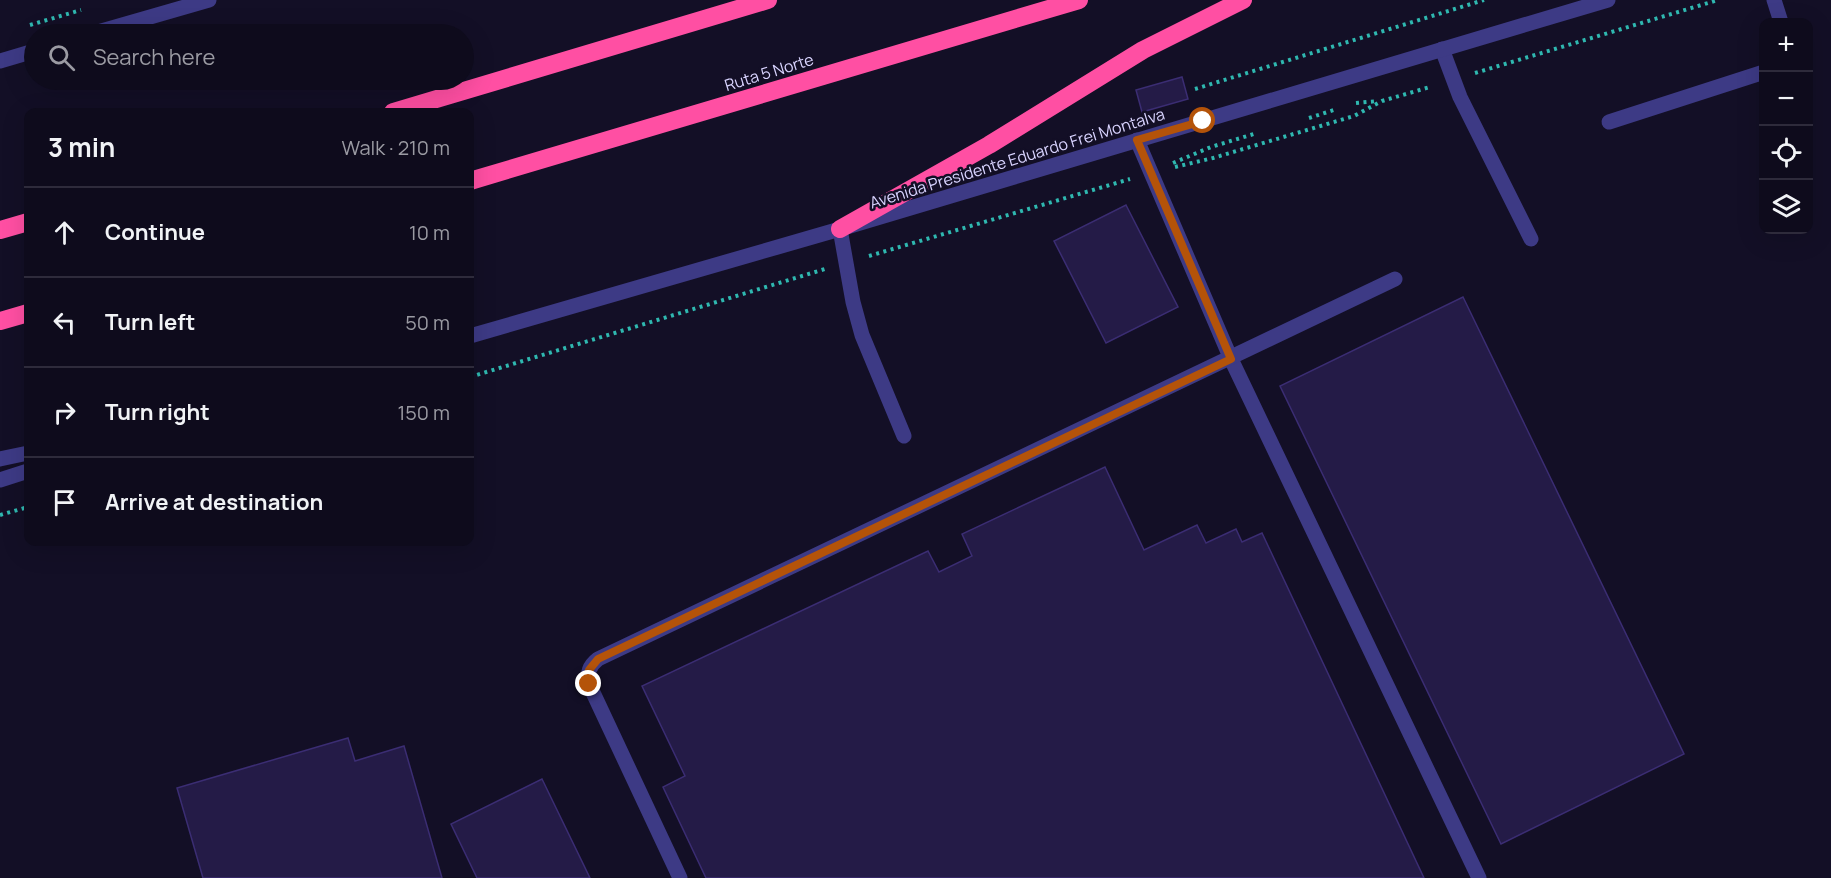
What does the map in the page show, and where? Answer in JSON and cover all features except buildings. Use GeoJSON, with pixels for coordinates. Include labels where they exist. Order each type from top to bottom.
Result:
{"type":"FeatureCollection","features":[{"type":"Feature","properties":{"kind":"highway"},"geometry":{"type":"LineString","coordinates":[[474,88],[768,0]]}},
{"type":"Feature","properties":{"kind":"highway","name":"Ruta 5 Norte"},"geometry":{"type":"LineString","coordinates":[[474,180],[1079,0]]}},
{"type":"Feature","properties":{"kind":"highway"},"geometry":{"type":"LineString","coordinates":[[840,229],[989,145],[1143,50],[1243,0]]}},
{"type":"Feature","properties":{"kind":"highway"},"geometry":{"type":"LineString","coordinates":[[406,108],[467,90]]}},
{"type":"Feature","properties":{"kind":"highway"},"geometry":{"type":"LineString","coordinates":[[0,230],[24,223]]}},
{"type":"Feature","properties":{"kind":"highway"},"geometry":{"type":"LineString","coordinates":[[0,321],[24,314]]}},
{"type":"Feature","properties":{"kind":"street"},"geometry":{"type":"LineString","coordinates":[[126,24],[209,0]]}},
{"type":"Feature","properties":{"kind":"street","name":"Avenida Presidente Eduardo Frei Montalva"},"geometry":{"type":"LineString","coordinates":[[474,335],[840,229],[1608,0]]}},
{"type":"Feature","properties":{"kind":"street"},"geometry":{"type":"LineString","coordinates":[[1774,0],[1780,18]]}},
{"type":"Feature","properties":{"kind":"street"},"geometry":{"type":"LineString","coordinates":[[1442,49],[1460,97],[1531,239]]}},
{"type":"Feature","properties":{"kind":"street"},"geometry":{"type":"LineString","coordinates":[[0,61],[24,54]]}},
{"type":"Feature","properties":{"kind":"street"},"geometry":{"type":"LineString","coordinates":[[1609,122],[1759,74]]}},
{"type":"Feature","properties":{"kind":"street"},"geometry":{"type":"LineString","coordinates":[[1137,140],[1231,359],[1479,878]]}},
{"type":"Feature","properties":{"kind":"street"},"geometry":{"type":"LineString","coordinates":[[840,229],[853,302],[862,334],[904,436]]}},
{"type":"Feature","properties":{"kind":"street"},"geometry":{"type":"LineString","coordinates":[[680,878],[589,684],[589,670],[592,664],[598,659],[1395,279]]}},
{"type":"Feature","properties":{"kind":"street"},"geometry":{"type":"LineString","coordinates":[[0,459],[24,454]]}},
{"type":"Feature","properties":{"kind":"street"},"geometry":{"type":"LineString","coordinates":[[0,480],[24,472]]}},
{"type":"Feature","properties":{"kind":"path"},"geometry":{"type":"LineString","coordinates":[[1195,89],[1484,0]]}},
{"type":"Feature","properties":{"kind":"path"},"geometry":{"type":"LineString","coordinates":[[474,376],[846,263],[1354,116],[1382,101],[1718,0]]}},
{"type":"Feature","properties":{"kind":"path"},"geometry":{"type":"LineString","coordinates":[[34,24],[84,9]]}},
{"type":"Feature","properties":{"kind":"path"},"geometry":{"type":"LineString","coordinates":[[1309,118],[1357,103],[1382,101]]}},
{"type":"Feature","properties":{"kind":"path"},"geometry":{"type":"LineString","coordinates":[[1151,173],[1211,147],[1257,133]]}},
{"type":"Feature","properties":{"kind":"path"},"geometry":{"type":"LineString","coordinates":[[0,515],[24,508]]}},
{"type":"Feature","properties":{"kind":"route"},"geometry":{"type":"LineString","coordinates":[[589,684],[589,670],[598,659],[1231,359],[1137,140],[1203,121]]}}]}
